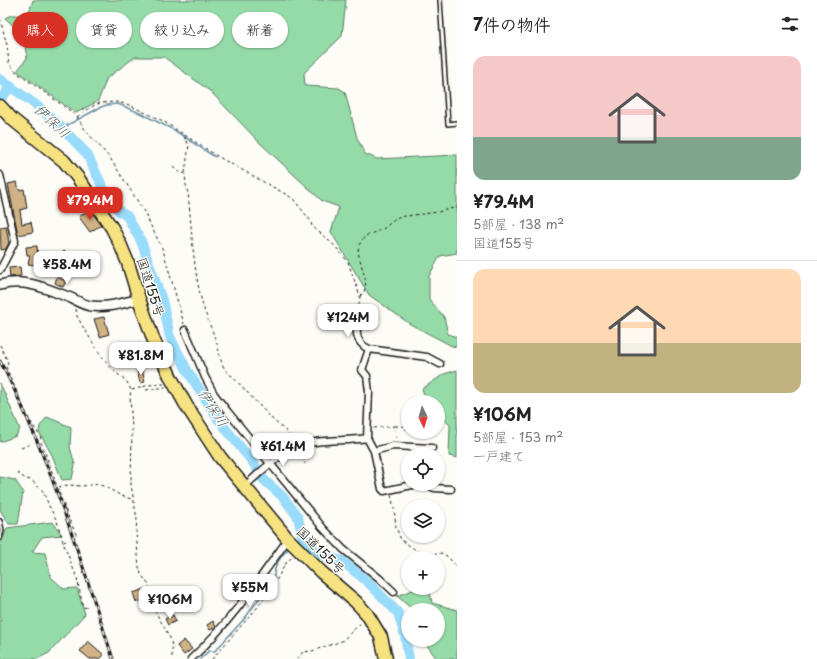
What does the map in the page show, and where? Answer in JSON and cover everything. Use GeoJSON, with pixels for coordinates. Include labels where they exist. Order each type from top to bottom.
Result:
{"type":"FeatureCollection","features":[{"type":"Feature","properties":{"kind":"highway","name":"国道155号"},"geometry":{"type":"LineString","coordinates":[[0,106],[12,119],[64,162],[78,178],[112,228],[128,263],[154,341],[171,378],[186,405],[220,457],[288,539],[369,616],[381,637],[386,659]]}},
{"type":"Feature","properties":{"kind":"street"},"geometry":{"type":"LineString","coordinates":[[0,175],[15,241],[0,270]]}},
{"type":"Feature","properties":{"kind":"street"},"geometry":{"type":"LineString","coordinates":[[0,285],[18,282],[41,286],[89,306],[105,307],[139,299]]}},
{"type":"Feature","properties":{"kind":"street"},"geometry":{"type":"LineString","coordinates":[[359,312],[356,330],[357,338],[363,346],[369,349],[427,357],[440,364]]}},
{"type":"Feature","properties":{"kind":"street"},"geometry":{"type":"LineString","coordinates":[[185,330],[214,394],[323,528],[343,549],[394,592]]}},
{"type":"Feature","properties":{"kind":"street"},"geometry":{"type":"LineString","coordinates":[[369,349],[362,370],[367,376],[369,392],[367,438],[374,451],[382,489],[384,491],[401,487]]}},
{"type":"Feature","properties":{"kind":"street"},"geometry":{"type":"LineString","coordinates":[[244,487],[270,464],[296,447],[321,442],[367,438]]}},
{"type":"Feature","properties":{"kind":"street"},"geometry":{"type":"LineString","coordinates":[[374,451],[396,446],[404,447]]}},
{"type":"Feature","properties":{"kind":"street"},"geometry":{"type":"LineString","coordinates":[[445,489],[451,489]]}},
{"type":"Feature","properties":{"kind":"street"},"geometry":{"type":"LineString","coordinates":[[191,659],[235,612],[288,539]]}},
{"type":"Feature","properties":{"kind":"lane"},"geometry":{"type":"LineString","coordinates":[[440,0],[448,124],[457,123]]}},
{"type":"Feature","properties":{"kind":"lane"},"geometry":{"type":"LineString","coordinates":[[0,521],[2,530],[0,538]]}},
{"type":"Feature","properties":{"kind":"path"},"geometry":{"type":"LineString","coordinates":[[0,19],[8,45],[8,60],[10,65],[16,72],[77,117],[86,131],[110,158],[142,208],[162,250],[185,330]]}},
{"type":"Feature","properties":{"kind":"path"},"geometry":{"type":"LineString","coordinates":[[77,117],[100,103],[117,102],[129,105],[163,121],[217,156],[282,191],[294,200],[310,220],[312,226],[335,246],[348,262],[360,296],[359,312]]}},
{"type":"Feature","properties":{"kind":"path"},"geometry":{"type":"LineString","coordinates":[[187,136],[184,139],[189,145],[185,174],[197,276],[203,306],[217,343],[221,363],[228,373],[274,421],[285,430],[306,464]]}},
{"type":"Feature","properties":{"kind":"path"},"geometry":{"type":"LineString","coordinates":[[173,167],[177,171],[185,174]]}},
{"type":"Feature","properties":{"kind":"path"},"geometry":{"type":"LineString","coordinates":[[360,296],[364,292],[366,282],[358,252],[365,236],[383,228],[398,217],[438,212],[457,207]]}},
{"type":"Feature","properties":{"kind":"path"},"geometry":{"type":"LineString","coordinates":[[79,302],[76,308],[77,316],[83,327],[108,364],[127,382],[131,390],[131,485],[137,519],[136,532],[139,567],[149,585],[154,609],[170,638],[172,646],[172,659]]}},
{"type":"Feature","properties":{"kind":"path"},"geometry":{"type":"LineString","coordinates":[[0,345],[8,362],[6,367],[29,419],[40,436],[40,440],[66,511],[76,534],[76,537],[73,538]]}},
{"type":"Feature","properties":{"kind":"path"},"geometry":{"type":"LineString","coordinates":[[131,390],[149,385],[168,384],[163,388],[146,390]]}},
{"type":"Feature","properties":{"kind":"path"},"geometry":{"type":"LineString","coordinates":[[395,426],[396,446]]}},
{"type":"Feature","properties":{"kind":"path"},"geometry":{"type":"LineString","coordinates":[[367,429],[401,426]]}},
{"type":"Feature","properties":{"kind":"path"},"geometry":{"type":"LineString","coordinates":[[20,448],[31,444]]}},
{"type":"Feature","properties":{"kind":"path"},"geometry":{"type":"LineString","coordinates":[[17,473],[26,479],[31,480],[43,491],[57,521],[63,542],[77,578],[83,607],[89,608]]}},
{"type":"Feature","properties":{"kind":"path"},"geometry":{"type":"LineString","coordinates":[[58,488],[68,484],[79,486],[97,484],[104,486],[124,497],[134,499]]}},
{"type":"Feature","properties":{"kind":"path"},"geometry":{"type":"LineString","coordinates":[[389,489],[393,498],[396,527],[401,540],[425,556],[439,553],[445,554],[457,567]]}},
{"type":"Feature","properties":{"kind":"path"},"geometry":{"type":"LineString","coordinates":[[212,659],[257,608],[273,586],[286,563],[299,551]]}},
{"type":"Feature","properties":{"kind":"path"},"geometry":{"type":"LineString","coordinates":[[297,659],[304,652],[312,651],[342,641],[369,616]]}},
{"type":"Feature","properties":{"kind":"green space"},"geometry":{"type":"Polygon","coordinates":[[[33,0],[346,0],[342,36],[304,73],[305,86],[339,88],[345,92],[357,138],[365,154],[377,159],[457,155],[457,253],[440,256],[429,276],[429,299],[444,317],[448,334],[457,337],[457,347],[452,346],[410,324],[369,295],[331,232],[339,207],[322,201],[259,142],[211,92],[164,57],[135,57],[107,78],[98,101],[76,113],[17,71],[27,58],[25,48],[68,48],[68,12],[29,12],[33,0]]]}},
{"type":"Feature","properties":{"kind":"green space"},"geometry":{"type":"Polygon","coordinates":[[[12,15],[12,25],[5,18],[12,15]]]}},
{"type":"Feature","properties":{"kind":"green space"},"geometry":{"type":"Polygon","coordinates":[[[457,370],[457,458],[449,456],[450,425],[445,420],[445,395],[424,395],[422,389],[444,374],[457,370]]]}},
{"type":"Feature","properties":{"kind":"green space"},"geometry":{"type":"Polygon","coordinates":[[[0,383],[20,429],[16,436],[0,442],[0,383]]]}},
{"type":"Feature","properties":{"kind":"green space"},"geometry":{"type":"Polygon","coordinates":[[[47,417],[71,427],[70,447],[75,465],[72,479],[62,480],[52,455],[39,432],[40,426],[47,417]]]}},
{"type":"Feature","properties":{"kind":"green space"},"geometry":{"type":"Polygon","coordinates":[[[0,477],[15,480],[23,492],[18,524],[9,524],[0,510],[0,477]]]}},
{"type":"Feature","properties":{"kind":"green space"},"geometry":{"type":"Polygon","coordinates":[[[53,522],[62,535],[42,537],[32,552],[45,553],[51,577],[64,589],[77,588],[85,614],[49,653],[37,659],[0,659],[0,546],[7,528],[53,522]]]}},
{"type":"Feature","properties":{"kind":"green space"},"geometry":{"type":"Polygon","coordinates":[[[401,594],[430,595],[432,603],[405,603],[397,596],[401,594]]]}},
{"type":"Feature","properties":{"kind":"green space"},"geometry":{"type":"Polygon","coordinates":[[[445,607],[457,610],[457,659],[437,659],[428,647],[445,647],[445,607]]]}},
{"type":"Feature","properties":{"kind":"building"},"geometry":{"type":"Polygon","coordinates":[[[17,182],[19,190],[24,189],[27,208],[20,210],[22,224],[31,222],[33,232],[18,235],[8,184],[17,182]]]}},
{"type":"Feature","properties":{"kind":"building"},"geometry":{"type":"Polygon","coordinates":[[[90,209],[101,225],[90,232],[79,217],[90,209]]]}},
{"type":"Feature","properties":{"kind":"building"},"geometry":{"type":"Polygon","coordinates":[[[6,226],[9,243],[6,249],[1,250],[0,227],[6,226]]]}},
{"type":"Feature","properties":{"kind":"building"},"geometry":{"type":"Polygon","coordinates":[[[37,246],[38,258],[36,265],[28,264],[30,255],[27,255],[26,247],[37,246]]]}},
{"type":"Feature","properties":{"kind":"building"},"geometry":{"type":"Polygon","coordinates":[[[64,251],[85,259],[82,267],[78,265],[72,275],[63,271],[69,260],[61,256],[64,251]]]}},
{"type":"Feature","properties":{"kind":"building"},"geometry":{"type":"Polygon","coordinates":[[[20,267],[21,276],[10,277],[9,268],[20,267]]]}},
{"type":"Feature","properties":{"kind":"building"},"geometry":{"type":"Polygon","coordinates":[[[57,277],[66,281],[63,287],[55,283],[57,277]]]}},
{"type":"Feature","properties":{"kind":"building"},"geometry":{"type":"Polygon","coordinates":[[[104,317],[109,334],[100,337],[94,319],[104,317]]]}},
{"type":"Feature","properties":{"kind":"building"},"geometry":{"type":"Polygon","coordinates":[[[142,369],[145,382],[140,383],[137,370],[142,369]]]}},
{"type":"Feature","properties":{"kind":"building"},"geometry":{"type":"Polygon","coordinates":[[[145,589],[148,599],[136,602],[133,593],[145,589]]]}},
{"type":"Feature","properties":{"kind":"building"},"geometry":{"type":"Polygon","coordinates":[[[173,615],[176,621],[168,625],[165,619],[173,615]]]}},
{"type":"Feature","properties":{"kind":"building"},"geometry":{"type":"Polygon","coordinates":[[[213,621],[216,627],[210,630],[207,625],[213,621]]]}},
{"type":"Feature","properties":{"kind":"building"},"geometry":{"type":"Polygon","coordinates":[[[184,640],[192,649],[184,655],[177,646],[184,640]]]}},
{"type":"Feature","properties":{"kind":"building"},"geometry":{"type":"Polygon","coordinates":[[[88,641],[104,655],[100,659],[90,659],[80,651],[88,641]]]}},
{"type":"Feature","properties":{"kind":"waterway","name":"伊保川"},"geometry":{"type":"LineString","coordinates":[[0,79],[40,108],[87,154],[104,190],[120,212],[127,216],[141,241],[162,300],[170,337],[187,370],[218,419],[254,464],[263,479],[283,497],[298,517],[302,535],[319,554],[342,561],[368,582],[398,613],[405,636],[409,659]]}},
{"type":"Feature","properties":{"kind":"waterway"},"geometry":{"type":"LineString","coordinates":[[1,99],[11,86]]}},
{"type":"Feature","properties":{"kind":"waterway"},"geometry":{"type":"LineString","coordinates":[[62,128],[101,107],[118,104],[174,130],[215,157]]}},
{"type":"Feature","properties":{"kind":"waterway","name":"伊保川"},"geometry":{"type":"LineString","coordinates":[[297,541],[302,535]]}},
{"type":"Feature","properties":{"kind":"waterway"},"geometry":{"type":"LineString","coordinates":[[200,659],[209,651],[215,651],[245,618],[274,578],[278,561],[290,547]]}},
{"type":"Feature","properties":{"kind":"railway"},"geometry":{"type":"LineString","coordinates":[[0,361],[33,432],[48,470],[76,545],[113,659]]}}]}
